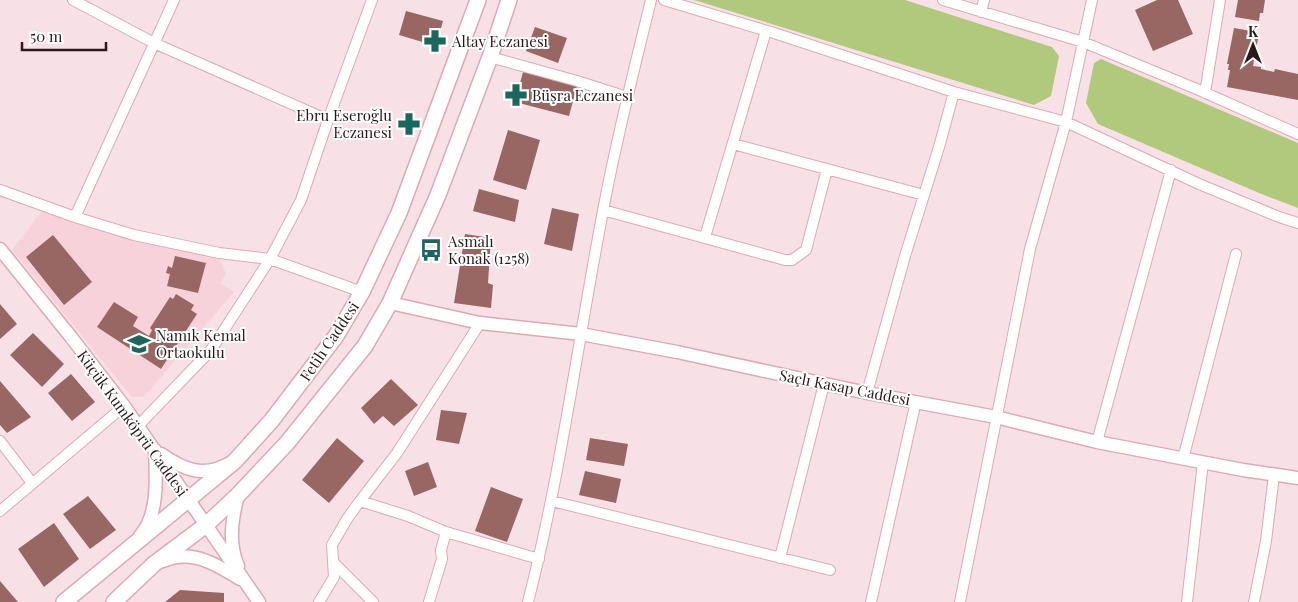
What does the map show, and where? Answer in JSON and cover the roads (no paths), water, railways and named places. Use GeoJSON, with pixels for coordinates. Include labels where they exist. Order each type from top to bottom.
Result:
{"type":"FeatureCollection","features":[{"type":"Feature","properties":{"kind":"main road","name":"Fetih Caddesi"},"geometry":{"type":"LineString","coordinates":[[64,602],[235,461],[272,420],[336,336],[362,292],[399,213],[478,0]]}},
{"type":"Feature","properties":{"kind":"main road","name":"Fetih Caddesi"},"geometry":{"type":"LineString","coordinates":[[114,602],[154,564],[206,525],[238,495],[287,443],[365,346],[390,303],[438,195],[490,57],[509,0]]}},
{"type":"Feature","properties":{"kind":"street"},"geometry":{"type":"LineString","coordinates":[[73,0],[154,43],[328,120]]}},
{"type":"Feature","properties":{"kind":"street"},"geometry":{"type":"LineString","coordinates":[[75,217],[174,0]]}},
{"type":"Feature","properties":{"kind":"street"},"geometry":{"type":"LineString","coordinates":[[138,426],[211,350],[270,259],[301,200],[372,0]]}},
{"type":"Feature","properties":{"kind":"street"},"geometry":{"type":"LineString","coordinates":[[528,602],[552,501],[603,210],[627,98],[651,0]]}},
{"type":"Feature","properties":{"kind":"street"},"geometry":{"type":"LineString","coordinates":[[664,0],[766,30],[954,92],[1066,122],[1279,218],[1298,223]]}},
{"type":"Feature","properties":{"kind":"street"},"geometry":{"type":"LineString","coordinates":[[942,0],[1082,42],[1298,134]]}},
{"type":"Feature","properties":{"kind":"street"},"geometry":{"type":"LineString","coordinates":[[981,12],[984,0]]}},
{"type":"Feature","properties":{"kind":"street"},"geometry":{"type":"LineString","coordinates":[[960,602],[1030,248],[1066,122],[1092,0]]}},
{"type":"Feature","properties":{"kind":"street"},"geometry":{"type":"LineString","coordinates":[[1205,93],[1220,0]]}},
{"type":"Feature","properties":{"kind":"street"},"geometry":{"type":"LineString","coordinates":[[705,237],[766,30]]}},
{"type":"Feature","properties":{"kind":"street"},"geometry":{"type":"LineString","coordinates":[[490,57],[577,81],[627,98]]}},
{"type":"Feature","properties":{"kind":"street"},"geometry":{"type":"LineString","coordinates":[[867,393],[905,256],[954,92]]}},
{"type":"Feature","properties":{"kind":"street"},"geometry":{"type":"LineString","coordinates":[[733,144],[924,195]]}},
{"type":"Feature","properties":{"kind":"street"},"geometry":{"type":"LineString","coordinates":[[603,210],[785,260],[792,260],[806,250],[826,169]]}},
{"type":"Feature","properties":{"kind":"street"},"geometry":{"type":"LineString","coordinates":[[1097,442],[1171,170]]}},
{"type":"Feature","properties":{"kind":"street"},"geometry":{"type":"LineString","coordinates":[[0,190],[75,217],[134,235],[219,253],[270,259],[362,292]]}},
{"type":"Feature","properties":{"kind":"street","name":"Küçük Kumköprü Caddesi"},"geometry":{"type":"LineString","coordinates":[[0,249],[72,337],[124,406],[258,602]]}},
{"type":"Feature","properties":{"kind":"street"},"geometry":{"type":"LineString","coordinates":[[1183,459],[1236,254]]}},
{"type":"Feature","properties":{"kind":"street","name":"Saçlı Kasap Caddesi"},"geometry":{"type":"LineString","coordinates":[[390,303],[480,324],[581,334],[677,352],[867,393],[996,417],[1097,442],[1183,459],[1298,478]]}},
{"type":"Feature","properties":{"kind":"street"},"geometry":{"type":"LineString","coordinates":[[319,602],[334,577],[332,545],[346,519],[397,453],[480,324]]}},
{"type":"Feature","properties":{"kind":"street"},"geometry":{"type":"LineString","coordinates":[[780,558],[824,384]]}},
{"type":"Feature","properties":{"kind":"street"},"geometry":{"type":"LineString","coordinates":[[871,602],[916,401]]}},
{"type":"Feature","properties":{"kind":"street"},"geometry":{"type":"LineString","coordinates":[[0,510],[124,406]]}},
{"type":"Feature","properties":{"kind":"street"},"geometry":{"type":"LineString","coordinates":[[0,441],[32,483]]}},
{"type":"Feature","properties":{"kind":"street"},"geometry":{"type":"LineString","coordinates":[[155,450],[178,465],[197,471],[218,470],[235,461]]}},
{"type":"Feature","properties":{"kind":"street"},"geometry":{"type":"LineString","coordinates":[[122,555],[146,529],[153,505],[156,476],[155,450]]}},
{"type":"Feature","properties":{"kind":"street"},"geometry":{"type":"LineString","coordinates":[[1187,602],[1203,462]]}},
{"type":"Feature","properties":{"kind":"street"},"geometry":{"type":"LineString","coordinates":[[1254,602],[1266,541],[1274,475]]}},
{"type":"Feature","properties":{"kind":"street"},"geometry":{"type":"LineString","coordinates":[[238,495],[232,517],[232,534],[234,558],[245,582]]}},
{"type":"Feature","properties":{"kind":"street"},"geometry":{"type":"LineString","coordinates":[[360,501],[408,516],[446,532],[539,559]]}},
{"type":"Feature","properties":{"kind":"street"},"geometry":{"type":"LineString","coordinates":[[552,501],[830,570]]}},
{"type":"Feature","properties":{"kind":"street"},"geometry":{"type":"LineString","coordinates":[[428,602],[442,559],[441,550],[446,532]]}},
{"type":"Feature","properties":{"kind":"street"},"geometry":{"type":"LineString","coordinates":[[154,564],[178,556],[202,559],[224,569],[245,582]]}},
{"type":"Feature","properties":{"kind":"street"},"geometry":{"type":"LineString","coordinates":[[333,562],[373,602]]}},
{"type":"Feature","properties":{"kind":"place","name":"Altay Eczanesi"},"geometry":{"type":"Point","coordinates":[435,41]}},
{"type":"Feature","properties":{"kind":"place","name":"Büşra Eczanesi"},"geometry":{"type":"Point","coordinates":[516,95]}},
{"type":"Feature","properties":{"kind":"place","name":"Ebru Eseroğlu Eczanesi"},"geometry":{"type":"Point","coordinates":[409,124]}},
{"type":"Feature","properties":{"kind":"place","name":"Asmalı Konak (1258)"},"geometry":{"type":"Point","coordinates":[431,250]}},
{"type":"Feature","properties":{"kind":"place","name":"Namık Kemal Ortaokulu"},"geometry":{"type":"Point","coordinates":[139,344]}}]}
